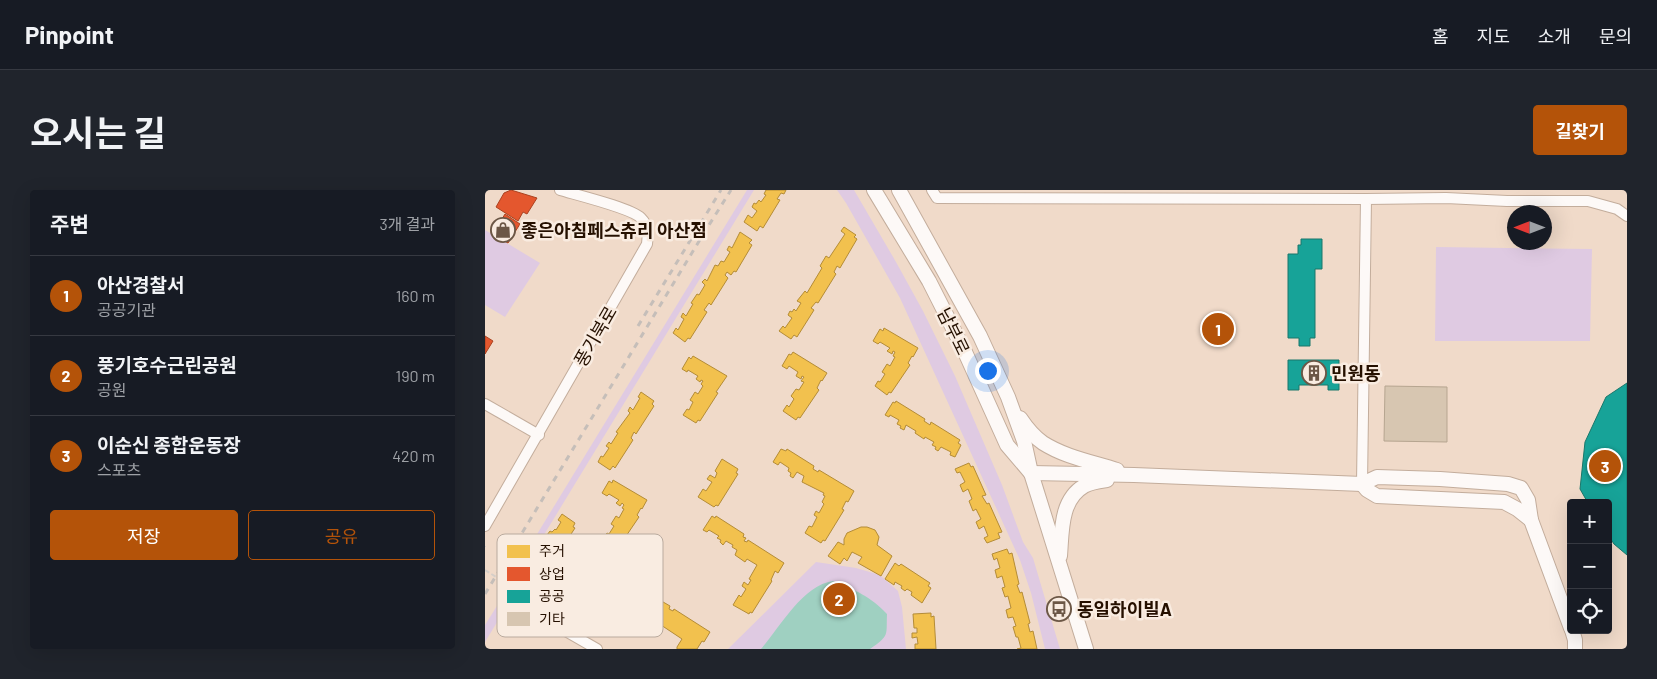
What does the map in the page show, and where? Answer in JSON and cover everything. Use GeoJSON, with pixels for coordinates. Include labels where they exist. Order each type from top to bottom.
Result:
{"type":"FeatureCollection","features":[{"type":"Feature","properties":{"kind":"street","name":"풍기북로"},"geometry":{"type":"LineString","coordinates":[[485,526],[647,244],[649,232],[642,219],[631,212],[560,190]]}},
{"type":"Feature","properties":{"kind":"street","name":"남부로"},"geometry":{"type":"LineString","coordinates":[[874,190],[929,281],[965,352],[1007,445],[1031,473]]}},
{"type":"Feature","properties":{"kind":"street","name":"남부로"},"geometry":{"type":"LineString","coordinates":[[899,190],[980,336],[1025,441],[1031,473],[1086,649]]}},
{"type":"Feature","properties":{"kind":"street"},"geometry":{"type":"LineString","coordinates":[[932,190],[937,198],[1446,198],[1507,201],[1588,201],[1617,209],[1627,216]]}},
{"type":"Feature","properties":{"kind":"street"},"geometry":{"type":"LineString","coordinates":[[1365,199],[1363,484],[1367,490],[1377,496],[1504,502],[1531,520]]}},
{"type":"Feature","properties":{"kind":"street"},"geometry":{"type":"LineString","coordinates":[[485,404],[539,435]]}},
{"type":"Feature","properties":{"kind":"street"},"geometry":{"type":"LineString","coordinates":[[1011,407],[1028,429],[1043,443],[1065,454],[1134,475]]}},
{"type":"Feature","properties":{"kind":"street"},"geometry":{"type":"LineString","coordinates":[[1031,473],[1363,484],[1377,477],[1440,478],[1509,484],[1521,488],[1528,500],[1531,520],[1567,618]]}},
{"type":"Feature","properties":{"kind":"street"},"geometry":{"type":"LineString","coordinates":[[1059,561],[1063,516],[1071,499],[1083,487],[1095,482],[1134,475]]}},
{"type":"Feature","properties":{"kind":"street"},"geometry":{"type":"LineString","coordinates":[[1573,634],[1575,649]]}},
{"type":"Feature","properties":{"kind":"street"},"geometry":{"type":"LineString","coordinates":[[576,637],[597,649]]}},
{"type":"Feature","properties":{"kind":"path"},"geometry":{"type":"LineString","coordinates":[[485,570],[497,579]]}},
{"type":"Feature","properties":{"kind":"shaded area"},"geometry":{"type":"Polygon","coordinates":[[[747,190],[754,190],[544,534],[537,534],[747,190]]]}},
{"type":"Feature","properties":{"kind":"shaded area"},"geometry":{"type":"Polygon","coordinates":[[[837,190],[854,190],[923,311],[955,376],[1002,485],[1023,542],[1033,558],[1060,649],[1045,649],[1031,593],[1020,560],[900,298],[837,190]]]}},
{"type":"Feature","properties":{"kind":"shaded area"},"geometry":{"type":"Polygon","coordinates":[[[485,230],[540,263],[505,317],[485,305],[485,230]]]}},
{"type":"Feature","properties":{"kind":"shaded area"},"geometry":{"type":"Polygon","coordinates":[[[1436,247],[1507,248],[1507,250],[1592,249],[1590,341],[1435,341],[1436,247]]]}},
{"type":"Feature","properties":{"kind":"shaded area"},"geometry":{"type":"Polygon","coordinates":[[[816,562],[856,568],[880,575],[898,591],[902,607],[906,649],[728,649],[816,562]]]}},
{"type":"Feature","properties":{"kind":"shaded area"},"geometry":{"type":"Polygon","coordinates":[[[497,606],[497,622],[485,642],[485,625],[497,606]]]}},
{"type":"Feature","properties":{"kind":"water"},"geometry":{"type":"Polygon","coordinates":[[[833,581],[862,594],[887,614],[886,634],[881,641],[870,649],[761,649],[802,598],[822,584],[833,581]]]}},
{"type":"Feature","properties":{"kind":"building: 주거"},"geometry":{"type":"Polygon","coordinates":[[[766,190],[786,190],[777,199],[780,200],[763,228],[760,226],[757,231],[744,222],[748,215],[752,218],[757,211],[752,207],[759,200],[761,202],[766,195],[764,194],[766,190]]]}},
{"type":"Feature","properties":{"kind":"building: 주거"},"geometry":{"type":"Polygon","coordinates":[[[844,227],[856,235],[854,237],[857,239],[840,268],[837,266],[834,272],[836,274],[818,303],[816,302],[811,308],[814,310],[797,337],[794,335],[791,339],[779,331],[783,326],[785,328],[792,318],[788,315],[790,311],[792,312],[794,309],[796,311],[801,303],[797,301],[805,291],[807,293],[822,268],[820,266],[826,256],[829,258],[845,234],[841,231],[844,227]]]}},
{"type":"Feature","properties":{"kind":"building: 주거"},"geometry":{"type":"Polygon","coordinates":[[[740,232],[752,240],[749,243],[752,245],[736,272],[734,271],[731,275],[727,272],[725,275],[728,278],[711,305],[709,303],[704,310],[707,312],[690,339],[688,338],[685,342],[673,333],[676,328],[678,330],[684,319],[681,317],[683,313],[686,316],[693,304],[691,303],[705,285],[702,282],[705,279],[707,281],[715,265],[718,266],[721,261],[724,262],[730,252],[727,250],[729,246],[732,248],[740,232]]]}},
{"type":"Feature","properties":{"kind":"building: 주거"},"geometry":{"type":"Polygon","coordinates":[[[884,328],[918,348],[908,363],[910,365],[891,393],[889,392],[887,395],[875,386],[885,374],[882,372],[887,364],[890,366],[895,357],[893,356],[895,352],[893,351],[892,354],[887,351],[890,348],[880,342],[878,344],[873,341],[880,329],[883,331],[884,328]]]}},
{"type":"Feature","properties":{"kind":"building: 주거"},"geometry":{"type":"Polygon","coordinates":[[[793,352],[827,373],[817,388],[819,390],[800,418],[798,417],[796,420],[783,411],[787,405],[789,407],[794,399],[791,396],[796,389],[799,390],[804,382],[801,381],[804,377],[802,376],[801,379],[796,376],[798,372],[789,366],[787,369],[782,366],[789,354],[791,355],[793,352]]]}},
{"type":"Feature","properties":{"kind":"building: 주거"},"geometry":{"type":"Polygon","coordinates":[[[693,356],[727,376],[700,421],[698,420],[696,423],[683,415],[687,409],[689,410],[693,402],[690,400],[695,392],[698,394],[703,386],[701,384],[703,381],[701,380],[700,382],[696,379],[698,376],[682,369],[689,357],[691,359],[693,356]]]}},
{"type":"Feature","properties":{"kind":"building: 주거"},"geometry":{"type":"Polygon","coordinates":[[[641,392],[654,401],[652,404],[654,406],[636,434],[634,432],[631,438],[633,440],[615,468],[613,466],[610,470],[598,462],[609,448],[606,446],[609,442],[611,444],[618,433],[616,432],[630,413],[628,411],[630,407],[633,410],[640,398],[638,397],[641,392]]]}},
{"type":"Feature","properties":{"kind":"building: 주거"},"geometry":{"type":"Polygon","coordinates":[[[896,401],[925,419],[924,421],[930,425],[931,422],[960,440],[958,443],[961,445],[955,457],[950,455],[951,452],[941,447],[938,451],[932,445],[934,442],[925,437],[924,439],[906,425],[904,430],[900,428],[901,426],[897,424],[899,420],[890,415],[889,417],[885,415],[893,402],[895,403],[896,401]]]}},
{"type":"Feature","properties":{"kind":"building: 주거"},"geometry":{"type":"Polygon","coordinates":[[[781,449],[786,451],[787,449],[814,466],[813,469],[818,472],[819,470],[854,491],[848,502],[846,501],[842,509],[844,510],[825,541],[823,540],[821,543],[805,533],[809,526],[812,527],[817,517],[814,515],[816,511],[819,513],[824,504],[822,502],[825,496],[823,495],[824,493],[802,482],[804,476],[797,472],[793,478],[788,471],[789,468],[780,462],[778,465],[773,462],[781,449]]]}},
{"type":"Feature","properties":{"kind":"building: 주거"},"geometry":{"type":"Polygon","coordinates":[[[722,459],[738,469],[736,473],[738,474],[718,506],[714,507],[698,497],[703,489],[706,491],[712,482],[707,479],[710,475],[715,478],[717,473],[715,471],[722,459]]]}},
{"type":"Feature","properties":{"kind":"building: 주거"},"geometry":{"type":"Polygon","coordinates":[[[969,463],[971,467],[973,466],[986,495],[982,496],[987,504],[989,503],[1002,532],[998,533],[1000,538],[987,543],[984,538],[988,536],[984,526],[979,529],[976,522],[981,519],[976,509],[973,511],[969,501],[972,499],[968,489],[963,492],[960,485],[965,482],[960,472],[957,473],[955,469],[969,463]]]}},
{"type":"Feature","properties":{"kind":"building: 주거"},"geometry":{"type":"Polygon","coordinates":[[[613,480],[647,500],[637,515],[639,517],[627,534],[609,534],[614,526],[611,524],[616,516],[619,518],[624,509],[622,508],[624,505],[622,503],[620,506],[616,503],[619,500],[609,494],[607,496],[602,493],[609,481],[612,483],[613,480]]]}},
{"type":"Feature","properties":{"kind":"building: 주거"},"geometry":{"type":"Polygon","coordinates":[[[562,514],[575,523],[573,527],[575,528],[571,534],[548,534],[550,531],[556,530],[561,522],[558,520],[562,514]]]}},
{"type":"Feature","properties":{"kind":"building: 주거"},"geometry":{"type":"Polygon","coordinates":[[[712,516],[715,518],[716,516],[744,534],[743,537],[746,538],[744,541],[747,542],[748,540],[784,563],[778,573],[775,571],[772,581],[752,613],[750,612],[749,614],[733,605],[739,595],[741,597],[746,589],[742,586],[744,582],[748,585],[751,580],[749,579],[757,565],[747,559],[745,562],[735,555],[737,550],[732,547],[733,545],[726,541],[723,545],[720,542],[721,540],[717,538],[719,536],[709,530],[707,532],[703,530],[712,516]]]}},
{"type":"Feature","properties":{"kind":"building: 주거"},"geometry":{"type":"Polygon","coordinates":[[[861,527],[875,530],[879,537],[877,545],[892,556],[881,576],[858,563],[862,557],[852,552],[847,561],[844,558],[840,564],[828,556],[838,542],[844,545],[847,533],[861,527]]]}},
{"type":"Feature","properties":{"kind":"building: 주거"},"geometry":{"type":"Polygon","coordinates":[[[1007,549],[1009,554],[1012,553],[1019,584],[1017,585],[1020,593],[1022,592],[1030,623],[1028,624],[1030,632],[1033,631],[1037,649],[1017,649],[1021,648],[1013,627],[1016,626],[1013,617],[1008,618],[1006,610],[1011,608],[1008,596],[1005,597],[1002,588],[1005,587],[1002,576],[997,578],[995,570],[1000,568],[997,558],[994,560],[992,554],[1007,549]]]}},
{"type":"Feature","properties":{"kind":"building: 주거"},"geometry":{"type":"Polygon","coordinates":[[[895,563],[899,566],[901,564],[930,583],[928,586],[931,588],[922,603],[911,595],[912,592],[907,589],[905,591],[901,588],[902,586],[895,582],[894,585],[885,579],[895,563]]]}},
{"type":"Feature","properties":{"kind":"building: 주거"},"geometry":{"type":"Polygon","coordinates":[[[663,602],[670,606],[669,609],[673,611],[674,609],[710,632],[697,649],[677,649],[682,639],[663,626],[663,602]]]}},
{"type":"Feature","properties":{"kind":"building: 주거"},"geometry":{"type":"Polygon","coordinates":[[[931,613],[931,617],[934,616],[936,649],[915,649],[915,644],[918,644],[917,637],[912,638],[912,633],[917,633],[917,628],[914,628],[913,614],[931,613]]]}},
{"type":"Feature","properties":{"kind":"building: 상업"},"geometry":{"type":"Polygon","coordinates":[[[511,190],[537,198],[527,214],[523,212],[518,221],[496,207],[504,193],[511,190]]]}},
{"type":"Feature","properties":{"kind":"building: 상업"},"geometry":{"type":"Polygon","coordinates":[[[505,214],[520,224],[508,243],[493,234],[505,214]]]}},
{"type":"Feature","properties":{"kind":"building: 상업"},"geometry":{"type":"Polygon","coordinates":[[[485,336],[493,341],[485,354],[485,336]]]}},
{"type":"Feature","properties":{"kind":"building: 공공"},"geometry":{"type":"Polygon","coordinates":[[[1301,239],[1322,239],[1322,269],[1315,269],[1315,338],[1310,338],[1310,346],[1299,346],[1299,338],[1288,338],[1288,254],[1298,254],[1298,245],[1301,245],[1301,239]]]}},
{"type":"Feature","properties":{"kind":"building: 공공","name":"민원동"},"geometry":{"type":"Polygon","coordinates":[[[1288,360],[1339,360],[1339,390],[1328,390],[1328,385],[1299,385],[1299,390],[1288,390],[1288,360]]]}},
{"type":"Feature","properties":{"kind":"building: 공공"},"geometry":{"type":"Polygon","coordinates":[[[1627,383],[1627,555],[1612,541],[1612,499],[1586,499],[1580,489],[1585,442],[1606,397],[1627,383]]]}},
{"type":"Feature","properties":{"kind":"building: 기타"},"geometry":{"type":"Polygon","coordinates":[[[1385,386],[1447,387],[1447,442],[1384,441],[1385,386]]]}},
{"type":"Feature","properties":{"kind":"railway"},"geometry":{"type":"LineString","coordinates":[[638,326],[721,190]]}},
{"type":"Feature","properties":{"kind":"railway"},"geometry":{"type":"LineString","coordinates":[[521,534],[731,190]]}},
{"type":"Feature","properties":{"kind":"railway"},"geometry":{"type":"LineString","coordinates":[[485,594],[497,574]]}},
{"type":"Feature","properties":{"kind":"place","name":"좋은아침페스츄리 아산점"},"geometry":{"type":"Point","coordinates":[503,230]}},
{"type":"Feature","properties":{"kind":"place","name":"아산경찰서"},"geometry":{"type":"Point","coordinates":[1218,329]}},
{"type":"Feature","properties":{"kind":"place","name":"민원동"},"geometry":{"type":"Point","coordinates":[1314,373]}},
{"type":"Feature","properties":{"kind":"place","name":"이순신 종합운동장"},"geometry":{"type":"Point","coordinates":[1605,466]}},
{"type":"Feature","properties":{"kind":"place","name":"풍기호수근린공원"},"geometry":{"type":"Point","coordinates":[839,599]}},
{"type":"Feature","properties":{"kind":"place","name":"동일하이빌A"},"geometry":{"type":"Point","coordinates":[1059,609]}}]}
